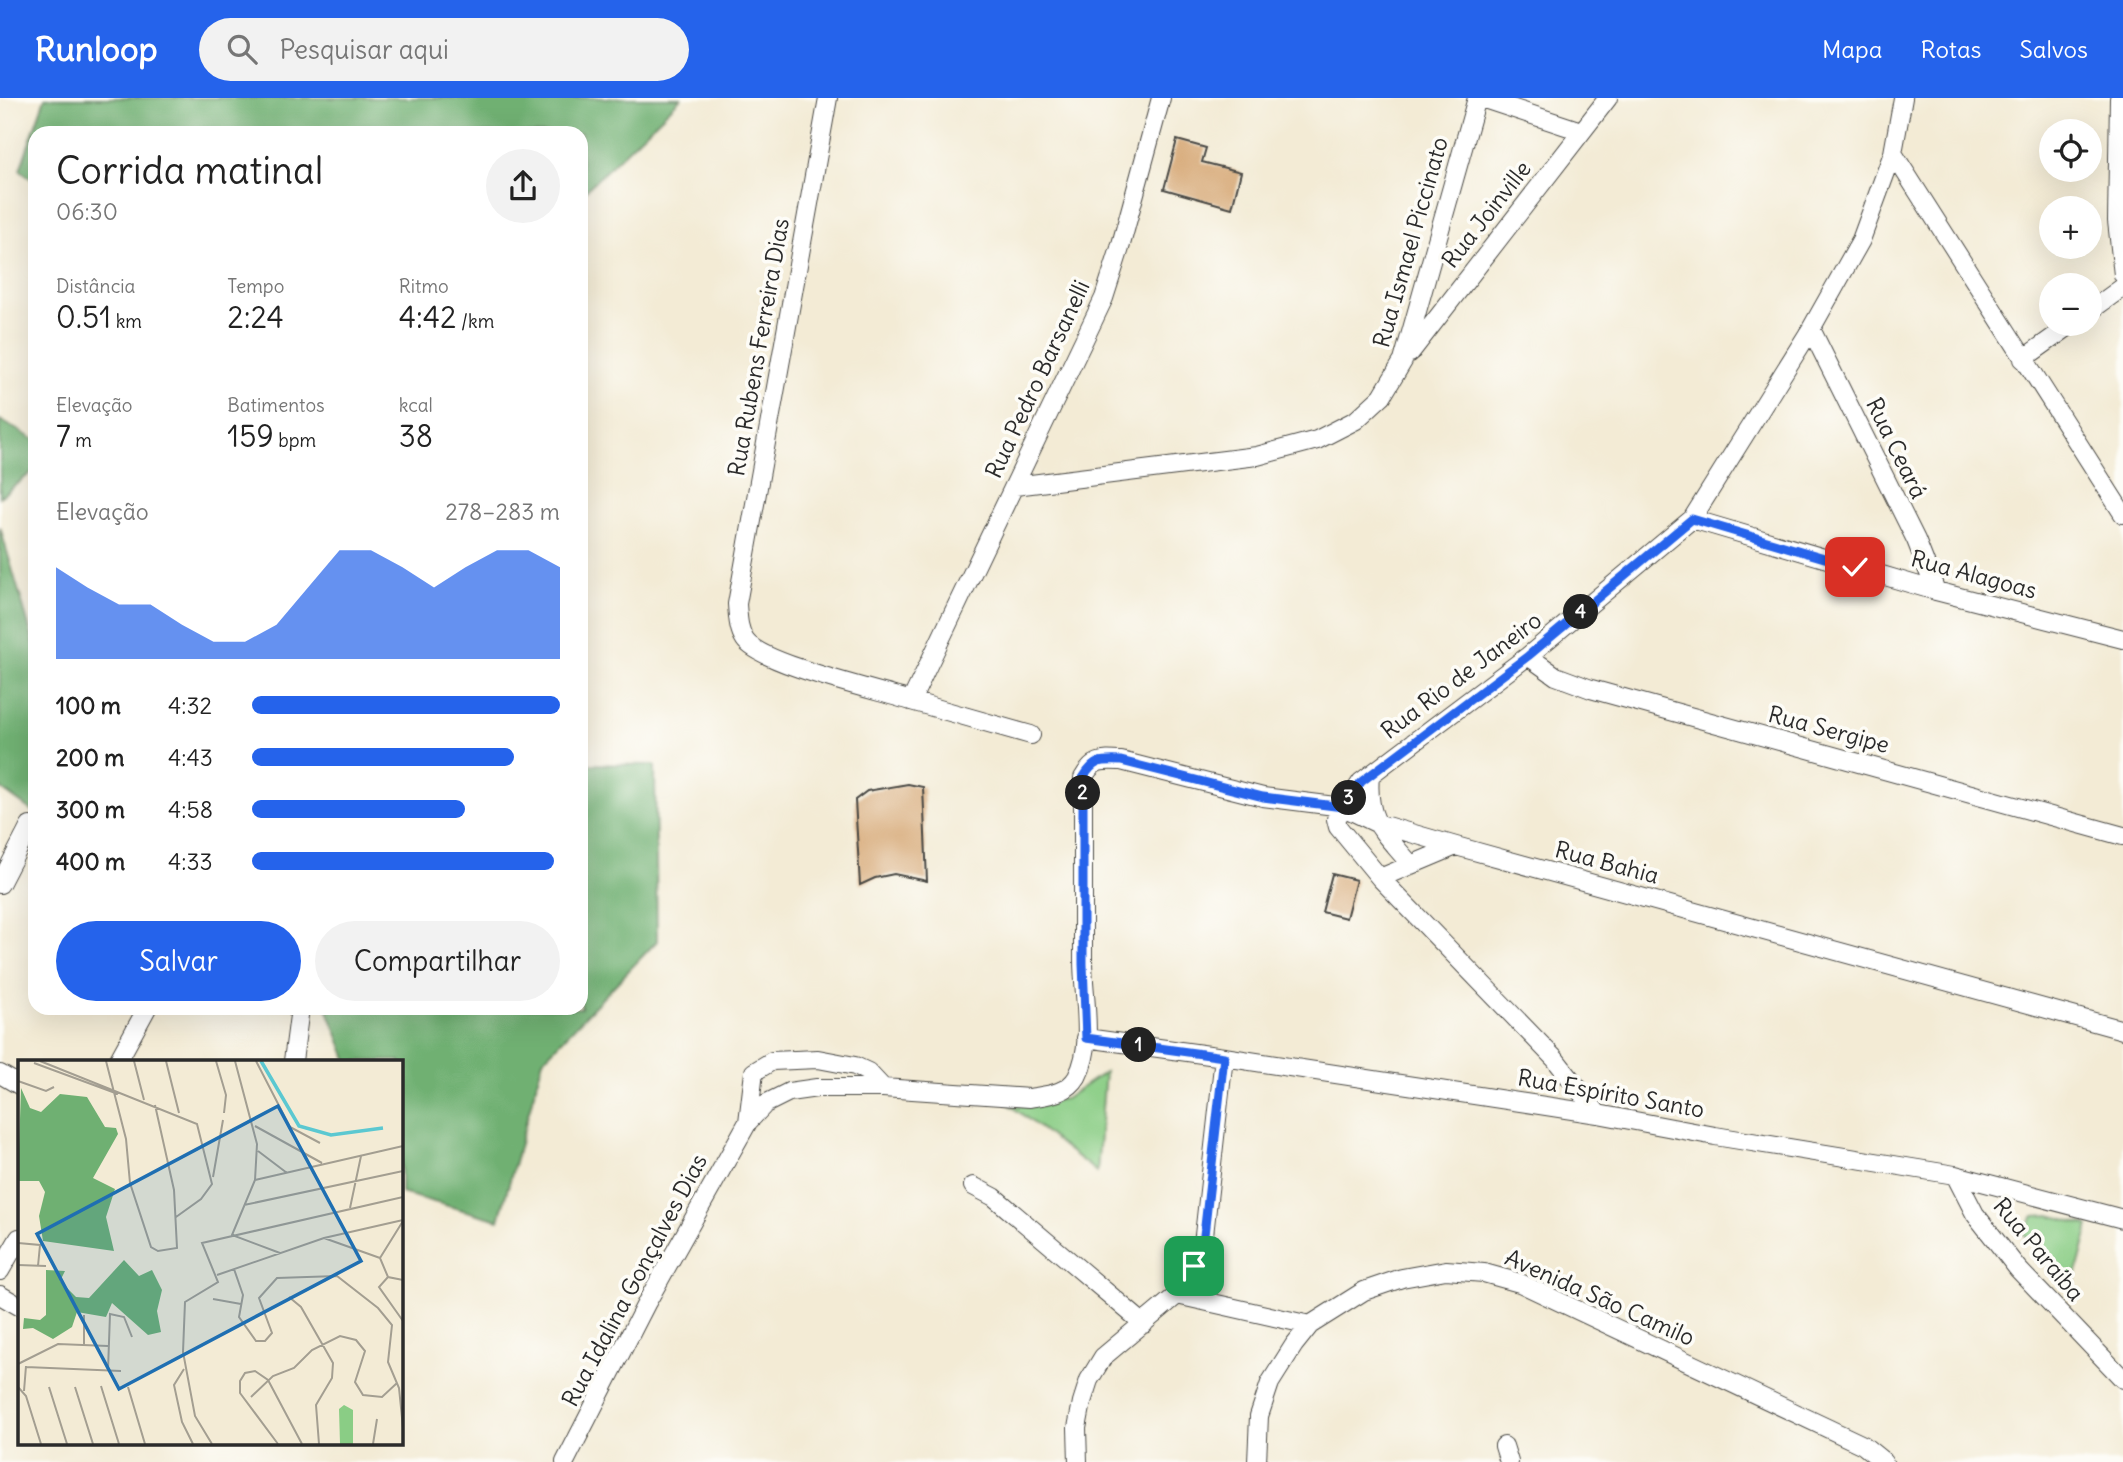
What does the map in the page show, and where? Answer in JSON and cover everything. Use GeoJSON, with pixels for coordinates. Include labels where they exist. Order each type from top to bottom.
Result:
{"type":"FeatureCollection","features":[{"type":"Feature","properties":{"kind":"street","name":"Rua Rubens Ferreira Dias"},"geometry":{"type":"LineString","coordinates":[[828,98],[737,604],[738,624],[746,642],[768,657],[911,701]]}},
{"type":"Feature","properties":{"kind":"street","name":"Rua Pedro Barsanelli"},"geometry":{"type":"LineString","coordinates":[[911,701],[1104,298],[1161,98]]}},
{"type":"Feature","properties":{"kind":"street","name":"Rua Ismael Piccinato"},"geometry":{"type":"LineString","coordinates":[[1015,486],[1257,456],[1317,440],[1356,420],[1382,396],[1403,361],[1479,98]]}},
{"type":"Feature","properties":{"kind":"street"},"geometry":{"type":"LineString","coordinates":[[1479,98],[1581,131]]}},
{"type":"Feature","properties":{"kind":"street","name":"Rua Joinville"},"geometry":{"type":"LineString","coordinates":[[1403,361],[1608,98]]}},
{"type":"Feature","properties":{"kind":"street","name":"Rua Rio de Janeiro"},"geometry":{"type":"LineString","coordinates":[[1343,807],[1353,791],[1370,775],[1528,656],[1692,519],[1811,329],[1861,240],[1893,153],[1903,98]]}},
{"type":"Feature","properties":{"kind":"street"},"geometry":{"type":"LineString","coordinates":[[2119,98],[2117,221],[2123,275]]}},
{"type":"Feature","properties":{"kind":"street"},"geometry":{"type":"LineString","coordinates":[[1893,153],[2123,514]]}},
{"type":"Feature","properties":{"kind":"street"},"geometry":{"type":"LineString","coordinates":[[2102,302],[2123,287]]}},
{"type":"Feature","properties":{"kind":"street","name":"Rua Ceará"},"geometry":{"type":"LineString","coordinates":[[1811,329],[1916,540],[1936,591]]}},
{"type":"Feature","properties":{"kind":"street"},"geometry":{"type":"LineString","coordinates":[[2023,359],[2055,336]]}},
{"type":"Feature","properties":{"kind":"street","name":"Rua Alagoas"},"geometry":{"type":"LineString","coordinates":[[1692,519],[1936,591],[2123,639]]}},
{"type":"Feature","properties":{"kind":"street","name":"Rua Sergipe"},"geometry":{"type":"LineString","coordinates":[[1528,656],[1556,676],[1591,689],[2123,836]]}},
{"type":"Feature","properties":{"kind":"street"},"geometry":{"type":"LineString","coordinates":[[911,701],[1031,735]]}},
{"type":"Feature","properties":{"kind":"street","name":"Rua Bahia"},"geometry":{"type":"LineString","coordinates":[[1086,1038],[1083,778],[1090,766],[1103,760],[1121,761],[1263,797],[1343,807],[1376,822],[1456,846],[2123,1030]]}},
{"type":"Feature","properties":{"kind":"street"},"geometry":{"type":"LineString","coordinates":[[1370,775],[1369,804],[1376,822],[1411,865]]}},
{"type":"Feature","properties":{"kind":"street"},"geometry":{"type":"LineString","coordinates":[[1343,807],[1336,819],[1339,827],[1380,878],[1555,1059],[1598,1114]]}},
{"type":"Feature","properties":{"kind":"street"},"geometry":{"type":"LineString","coordinates":[[0,884],[28,830]]}},
{"type":"Feature","properties":{"kind":"street"},"geometry":{"type":"LineString","coordinates":[[1380,878],[1456,846]]}},
{"type":"Feature","properties":{"kind":"street"},"geometry":{"type":"LineString","coordinates":[[119,1060],[143,1015]]}},
{"type":"Feature","properties":{"kind":"street"},"geometry":{"type":"LineString","coordinates":[[293,1060],[299,1015]]}},
{"type":"Feature","properties":{"kind":"street"},"geometry":{"type":"LineString","coordinates":[[883,1088],[1030,1098],[1054,1094],[1070,1087],[1077,1076],[1086,1038]]}},
{"type":"Feature","properties":{"kind":"street","name":"Rua Espírito Santo"},"geometry":{"type":"LineString","coordinates":[[1086,1038],[1598,1114],[1955,1175],[2123,1219]]}},
{"type":"Feature","properties":{"kind":"street"},"geometry":{"type":"LineString","coordinates":[[1078,1462],[1077,1428],[1089,1380],[1103,1357],[1177,1295],[1203,1244],[1224,1057]]}},
{"type":"Feature","properties":{"kind":"street","name":"Rua Idalina Gonçalves Dias"},"geometry":{"type":"LineString","coordinates":[[748,1122],[754,1072],[772,1061],[818,1059],[855,1066],[868,1072],[883,1088]]}},
{"type":"Feature","properties":{"kind":"street"},"geometry":{"type":"LineString","coordinates":[[0,1074],[18,1084]]}},
{"type":"Feature","properties":{"kind":"street","name":"Rua Idalina Gonçalves Dias"},"geometry":{"type":"LineString","coordinates":[[565,1462],[647,1302],[748,1122],[765,1104],[789,1092],[817,1088],[883,1088]]}},
{"type":"Feature","properties":{"kind":"street","name":"Rua Paraíba"},"geometry":{"type":"LineString","coordinates":[[1955,1175],[1975,1214],[2018,1269],[2123,1379]]}},
{"type":"Feature","properties":{"kind":"street"},"geometry":{"type":"LineString","coordinates":[[973,1186],[994,1197],[1144,1324]]}},
{"type":"Feature","properties":{"kind":"street"},"geometry":{"type":"LineString","coordinates":[[0,1271],[18,1240]]}},
{"type":"Feature","properties":{"kind":"street","name":"Avenida São Camilo"},"geometry":{"type":"LineString","coordinates":[[1257,1462],[1259,1416],[1270,1383],[1310,1325],[1364,1291],[1402,1278],[1446,1270],[1483,1273],[1520,1283],[1853,1440],[1884,1462]]}},
{"type":"Feature","properties":{"kind":"street"},"geometry":{"type":"LineString","coordinates":[[0,1295],[18,1305]]}},
{"type":"Feature","properties":{"kind":"street"},"geometry":{"type":"LineString","coordinates":[[1177,1295],[1310,1325]]}},
{"type":"Feature","properties":{"kind":"green space"},"geometry":{"type":"Polygon","coordinates":[[[45,98],[681,98],[588,188],[588,126],[35,126],[45,98]]]}},
{"type":"Feature","properties":{"kind":"green space"},"geometry":{"type":"Polygon","coordinates":[[[28,147],[28,176],[20,170],[28,147]]]}},
{"type":"Feature","properties":{"kind":"green space"},"geometry":{"type":"Polygon","coordinates":[[[0,420],[28,436],[28,475],[0,497],[0,420]]]}},
{"type":"Feature","properties":{"kind":"green space"},"geometry":{"type":"Polygon","coordinates":[[[0,527],[28,623],[28,808],[0,788],[0,527]]]}},
{"type":"Feature","properties":{"kind":"green space"},"geometry":{"type":"Polygon","coordinates":[[[588,764],[655,765],[657,941],[588,1013],[588,764]]]}},
{"type":"Feature","properties":{"kind":"green space"},"geometry":{"type":"Polygon","coordinates":[[[330,1015],[586,1015],[543,1060],[499,1220],[402,1193],[402,1060],[348,1060],[330,1015]]]}},
{"type":"Feature","properties":{"kind":"green space"},"geometry":{"type":"Polygon","coordinates":[[[1105,1072],[1097,1172],[1011,1106],[1065,1099],[1105,1072]]]}},
{"type":"Feature","properties":{"kind":"green space"},"geometry":{"type":"Polygon","coordinates":[[[2050,1215],[2089,1226],[2074,1283],[2023,1233],[2034,1216],[2050,1215]]]}},
{"type":"Feature","properties":{"kind":"building"},"geometry":{"type":"Polygon","coordinates":[[[1177,140],[1206,148],[1202,162],[1241,172],[1232,208],[1164,189],[1177,140]]]}},
{"type":"Feature","properties":{"kind":"building"},"geometry":{"type":"Polygon","coordinates":[[[908,784],[923,787],[927,881],[894,874],[860,885],[855,800],[867,791],[908,784]]]}},
{"type":"Feature","properties":{"kind":"building"},"geometry":{"type":"Polygon","coordinates":[[[1332,874],[1356,880],[1346,918],[1322,912],[1332,874]]]}},
{"type":"Feature","properties":{"kind":"route"},"geometry":{"type":"LineString","coordinates":[[1194,1266],[1203,1244],[1224,1057],[1086,1038],[1083,964],[1083,778],[1090,766],[1103,760],[1121,761],[1263,797],[1343,807],[1361,782],[1528,656],[1692,519],[1855,567]]}}]}
